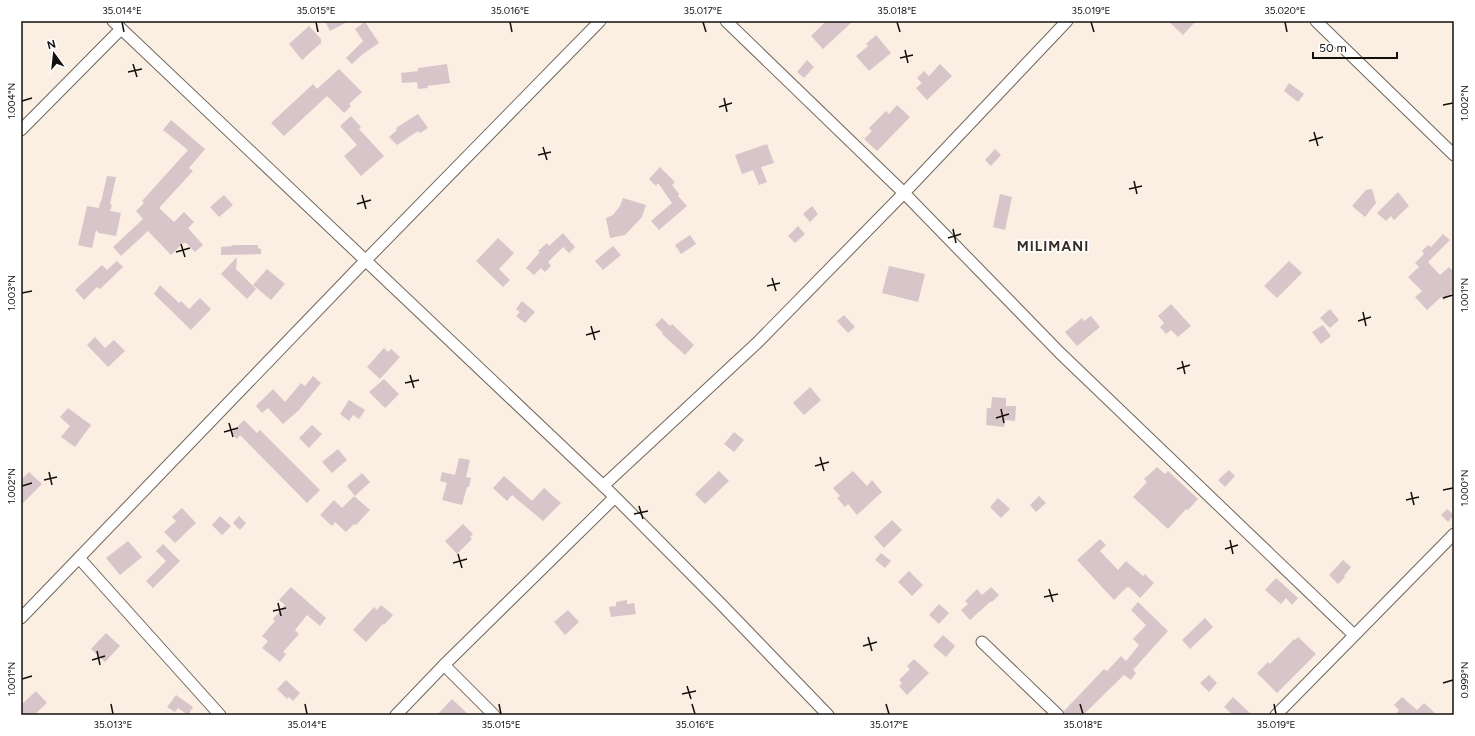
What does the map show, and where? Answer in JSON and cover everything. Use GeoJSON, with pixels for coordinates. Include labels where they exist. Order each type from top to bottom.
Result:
{"type":"FeatureCollection","features":[{"type":"Feature","properties":{"kind":"street"},"geometry":{"type":"LineString","coordinates":[[21,618],[366,260],[600,21]]}},
{"type":"Feature","properties":{"kind":"street"},"geometry":{"type":"LineString","coordinates":[[726,21],[904,193],[1060,353],[1354,635]]}},
{"type":"Feature","properties":{"kind":"street"},"geometry":{"type":"LineString","coordinates":[[604,486],[758,342],[904,193],[1067,21]]}},
{"type":"Feature","properties":{"kind":"street"},"geometry":{"type":"LineString","coordinates":[[1316,21],[1454,155]]}},
{"type":"Feature","properties":{"kind":"street"},"geometry":{"type":"LineString","coordinates":[[21,130],[117,25],[604,486],[828,715]]}},
{"type":"Feature","properties":{"kind":"street"},"geometry":{"type":"LineString","coordinates":[[396,715],[444,665],[615,497]]}},
{"type":"Feature","properties":{"kind":"street"},"geometry":{"type":"LineString","coordinates":[[1276,715],[1454,534]]}},
{"type":"Feature","properties":{"kind":"street"},"geometry":{"type":"LineString","coordinates":[[79,558],[220,715]]}},
{"type":"Feature","properties":{"kind":"street"},"geometry":{"type":"LineString","coordinates":[[982,642],[1058,715]]}},
{"type":"Feature","properties":{"kind":"street"},"geometry":{"type":"LineString","coordinates":[[444,665],[494,715]]}},
{"type":"Feature","properties":{"kind":"building"},"geometry":{"type":"Polygon","coordinates":[[[325,21],[349,21],[330,31],[325,21]]]}},
{"type":"Feature","properties":{"kind":"building"},"geometry":{"type":"Polygon","coordinates":[[[826,21],[853,21],[823,49],[811,36],[826,21]]]}},
{"type":"Feature","properties":{"kind":"building"},"geometry":{"type":"Polygon","coordinates":[[[1168,21],[1196,21],[1183,35],[1168,21]]]}},
{"type":"Feature","properties":{"kind":"building"},"geometry":{"type":"Polygon","coordinates":[[[365,22],[379,43],[352,64],[346,58],[363,41],[355,29],[365,22]]]}},
{"type":"Feature","properties":{"kind":"building"},"geometry":{"type":"Polygon","coordinates":[[[309,26],[321,39],[321,43],[302,60],[289,44],[309,26]]]}},
{"type":"Feature","properties":{"kind":"building"},"geometry":{"type":"Polygon","coordinates":[[[876,35],[891,53],[869,71],[856,56],[868,46],[866,44],[876,35]]]}},
{"type":"Feature","properties":{"kind":"building"},"geometry":{"type":"Polygon","coordinates":[[[807,60],[814,67],[804,78],[797,72],[807,60]]]}},
{"type":"Feature","properties":{"kind":"building"},"geometry":{"type":"Polygon","coordinates":[[[447,64],[450,83],[427,86],[428,88],[418,89],[417,82],[402,83],[401,73],[418,71],[418,68],[447,64]]]}},
{"type":"Feature","properties":{"kind":"building"},"geometry":{"type":"Polygon","coordinates":[[[940,64],[952,76],[927,100],[916,88],[922,83],[917,78],[924,71],[929,76],[940,64]]]}},
{"type":"Feature","properties":{"kind":"building"},"geometry":{"type":"Polygon","coordinates":[[[339,69],[362,92],[349,104],[351,106],[344,113],[327,96],[284,136],[271,123],[313,84],[317,89],[339,69]]]}},
{"type":"Feature","properties":{"kind":"building"},"geometry":{"type":"Polygon","coordinates":[[[1289,83],[1304,94],[1298,102],[1284,91],[1289,83]]]}},
{"type":"Feature","properties":{"kind":"building"},"geometry":{"type":"Polygon","coordinates":[[[897,105],[910,117],[877,151],[864,139],[872,131],[869,128],[886,111],[889,114],[897,105]]]}},
{"type":"Feature","properties":{"kind":"building"},"geometry":{"type":"Polygon","coordinates":[[[418,114],[428,128],[420,133],[418,131],[397,145],[389,137],[397,130],[396,128],[418,114]]]}},
{"type":"Feature","properties":{"kind":"building"},"geometry":{"type":"Polygon","coordinates":[[[351,116],[361,127],[359,129],[384,156],[361,176],[344,156],[357,145],[340,126],[351,116]]]}},
{"type":"Feature","properties":{"kind":"building"},"geometry":{"type":"Polygon","coordinates":[[[171,120],[205,149],[189,168],[193,171],[159,208],[174,222],[184,212],[194,222],[188,228],[203,245],[195,252],[186,243],[183,243],[171,255],[148,231],[121,256],[113,247],[143,219],[136,211],[144,203],[142,201],[188,150],[163,130],[171,120]]]}},
{"type":"Feature","properties":{"kind":"building"},"geometry":{"type":"Polygon","coordinates":[[[767,144],[774,163],[761,167],[767,182],[759,185],[753,170],[742,174],[735,155],[767,144]]]}},
{"type":"Feature","properties":{"kind":"building"},"geometry":{"type":"Polygon","coordinates":[[[995,149],[1001,155],[991,166],[985,160],[995,149]]]}},
{"type":"Feature","properties":{"kind":"building"},"geometry":{"type":"Polygon","coordinates":[[[660,167],[675,182],[672,185],[679,194],[678,196],[687,206],[659,230],[651,221],[672,203],[658,183],[656,186],[649,179],[660,167]]]}},
{"type":"Feature","properties":{"kind":"building"},"geometry":{"type":"Polygon","coordinates":[[[107,176],[116,177],[110,204],[112,205],[110,211],[121,213],[116,236],[99,233],[96,230],[92,248],[78,245],[87,206],[99,208],[107,176]]]}},
{"type":"Feature","properties":{"kind":"building"},"geometry":{"type":"Polygon","coordinates":[[[1372,189],[1376,203],[1365,217],[1352,206],[1366,190],[1372,189]]]}},
{"type":"Feature","properties":{"kind":"building"},"geometry":{"type":"Polygon","coordinates":[[[1398,192],[1409,206],[1394,220],[1391,216],[1386,221],[1377,213],[1398,192]]]}},
{"type":"Feature","properties":{"kind":"building"},"geometry":{"type":"Polygon","coordinates":[[[1000,194],[1012,197],[1005,230],[993,227],[1000,194]]]}},
{"type":"Feature","properties":{"kind":"building"},"geometry":{"type":"Polygon","coordinates":[[[224,195],[233,205],[219,217],[210,207],[224,195]]]}},
{"type":"Feature","properties":{"kind":"building"},"geometry":{"type":"Polygon","coordinates":[[[623,198],[646,205],[642,217],[625,235],[610,238],[606,218],[613,215],[620,206],[623,198]]]}},
{"type":"Feature","properties":{"kind":"building"},"geometry":{"type":"Polygon","coordinates":[[[812,206],[818,214],[810,222],[803,214],[812,206]]]}},
{"type":"Feature","properties":{"kind":"building"},"geometry":{"type":"Polygon","coordinates":[[[798,226],[805,234],[795,243],[788,236],[798,226]]]}},
{"type":"Feature","properties":{"kind":"building"},"geometry":{"type":"Polygon","coordinates":[[[563,233],[575,247],[569,253],[563,247],[548,262],[551,266],[545,272],[541,268],[534,275],[526,268],[540,252],[538,251],[547,243],[549,246],[563,233]]]}},
{"type":"Feature","properties":{"kind":"building"},"geometry":{"type":"Polygon","coordinates":[[[1443,234],[1450,240],[1428,262],[1440,275],[1449,267],[1454,272],[1454,291],[1444,300],[1441,297],[1427,310],[1415,297],[1422,291],[1408,277],[1419,267],[1415,263],[1424,254],[1422,251],[1428,245],[1431,247],[1443,234]]]}},
{"type":"Feature","properties":{"kind":"building"},"geometry":{"type":"Polygon","coordinates":[[[690,235],[696,244],[681,254],[675,245],[690,235]]]}},
{"type":"Feature","properties":{"kind":"building"},"geometry":{"type":"Polygon","coordinates":[[[498,238],[514,253],[499,269],[510,280],[503,287],[476,261],[498,238]]]}},
{"type":"Feature","properties":{"kind":"building"},"geometry":{"type":"Polygon","coordinates":[[[233,245],[258,245],[258,248],[261,249],[261,254],[221,255],[221,247],[233,245]]]}},
{"type":"Feature","properties":{"kind":"building"},"geometry":{"type":"Polygon","coordinates":[[[613,246],[621,255],[603,270],[595,261],[613,246]]]}},
{"type":"Feature","properties":{"kind":"building"},"geometry":{"type":"Polygon","coordinates":[[[237,257],[236,269],[256,289],[247,299],[221,274],[237,257]]]}},
{"type":"Feature","properties":{"kind":"building"},"geometry":{"type":"Polygon","coordinates":[[[117,261],[123,267],[100,289],[97,287],[84,300],[75,290],[102,265],[107,270],[117,261]]]}},
{"type":"Feature","properties":{"kind":"building"},"geometry":{"type":"Polygon","coordinates":[[[1289,261],[1302,273],[1277,298],[1264,286],[1289,261]]]}},
{"type":"Feature","properties":{"kind":"building"},"geometry":{"type":"Polygon","coordinates":[[[889,266],[925,274],[918,302],[882,293],[889,266]]]}},
{"type":"Feature","properties":{"kind":"building"},"geometry":{"type":"Polygon","coordinates":[[[267,269],[285,284],[271,300],[253,285],[267,269]]]}},
{"type":"Feature","properties":{"kind":"building"},"geometry":{"type":"Polygon","coordinates":[[[160,285],[179,303],[181,301],[189,309],[200,298],[211,309],[191,330],[154,294],[160,285]]]}},
{"type":"Feature","properties":{"kind":"building"},"geometry":{"type":"Polygon","coordinates":[[[522,301],[535,312],[525,323],[516,316],[520,312],[516,309],[522,301]]]}},
{"type":"Feature","properties":{"kind":"building"},"geometry":{"type":"Polygon","coordinates":[[[1171,304],[1191,326],[1178,337],[1171,330],[1166,334],[1160,327],[1164,323],[1158,316],[1171,304]]]}},
{"type":"Feature","properties":{"kind":"building"},"geometry":{"type":"Polygon","coordinates":[[[1330,309],[1339,320],[1330,328],[1320,318],[1330,309]]]}},
{"type":"Feature","properties":{"kind":"building"},"geometry":{"type":"Polygon","coordinates":[[[844,315],[855,327],[848,333],[837,321],[844,315]]]}},
{"type":"Feature","properties":{"kind":"building"},"geometry":{"type":"Polygon","coordinates":[[[1091,316],[1100,327],[1077,346],[1065,332],[1082,318],[1084,321],[1091,316]]]}},
{"type":"Feature","properties":{"kind":"building"},"geometry":{"type":"Polygon","coordinates":[[[662,318],[670,326],[672,324],[694,345],[685,355],[662,334],[663,333],[655,325],[662,318]]]}},
{"type":"Feature","properties":{"kind":"building"},"geometry":{"type":"Polygon","coordinates":[[[1323,325],[1331,336],[1321,344],[1312,332],[1323,325]]]}},
{"type":"Feature","properties":{"kind":"building"},"geometry":{"type":"Polygon","coordinates":[[[95,337],[105,348],[114,340],[125,351],[108,367],[87,345],[95,337]]]}},
{"type":"Feature","properties":{"kind":"building"},"geometry":{"type":"Polygon","coordinates":[[[384,348],[388,352],[391,349],[400,357],[380,379],[367,367],[384,348]]]}},
{"type":"Feature","properties":{"kind":"building"},"geometry":{"type":"Polygon","coordinates":[[[313,376],[321,383],[299,410],[283,424],[268,408],[262,413],[256,406],[273,389],[285,402],[301,383],[305,386],[313,376]]]}},
{"type":"Feature","properties":{"kind":"building"},"geometry":{"type":"Polygon","coordinates":[[[384,379],[399,394],[385,408],[369,392],[384,379]]]}},
{"type":"Feature","properties":{"kind":"building"},"geometry":{"type":"Polygon","coordinates":[[[810,387],[821,400],[804,415],[793,403],[810,387]]]}},
{"type":"Feature","properties":{"kind":"building"},"geometry":{"type":"Polygon","coordinates":[[[992,397],[1006,398],[1006,406],[1016,406],[1015,421],[1005,420],[1004,427],[986,425],[987,408],[991,408],[992,397]]]}},
{"type":"Feature","properties":{"kind":"building"},"geometry":{"type":"Polygon","coordinates":[[[349,400],[365,410],[359,419],[353,415],[349,421],[340,414],[349,400]]]}},
{"type":"Feature","properties":{"kind":"building"},"geometry":{"type":"Polygon","coordinates":[[[68,408],[91,425],[75,447],[61,437],[70,426],[60,417],[68,408]]]}},
{"type":"Feature","properties":{"kind":"building"},"geometry":{"type":"Polygon","coordinates":[[[244,420],[257,433],[260,430],[320,490],[307,503],[240,435],[237,439],[231,433],[244,420]]]}},
{"type":"Feature","properties":{"kind":"building"},"geometry":{"type":"Polygon","coordinates":[[[312,425],[322,434],[309,448],[299,438],[312,425]]]}},
{"type":"Feature","properties":{"kind":"building"},"geometry":{"type":"Polygon","coordinates":[[[734,432],[744,440],[734,452],[724,444],[734,432]]]}},
{"type":"Feature","properties":{"kind":"building"},"geometry":{"type":"Polygon","coordinates":[[[338,449],[347,460],[332,473],[322,462],[338,449]]]}},
{"type":"Feature","properties":{"kind":"building"},"geometry":{"type":"Polygon","coordinates":[[[459,458],[470,460],[466,477],[471,478],[462,505],[442,500],[447,483],[440,481],[442,472],[455,475],[459,458]]]}},
{"type":"Feature","properties":{"kind":"building"},"geometry":{"type":"Polygon","coordinates":[[[1157,467],[1165,474],[1168,471],[1198,499],[1188,510],[1186,509],[1168,529],[1133,497],[1147,482],[1144,479],[1157,467]]]}},
{"type":"Feature","properties":{"kind":"building"},"geometry":{"type":"Polygon","coordinates":[[[1229,470],[1235,476],[1225,487],[1218,480],[1229,470]]]}},
{"type":"Feature","properties":{"kind":"building"},"geometry":{"type":"Polygon","coordinates":[[[719,471],[729,481],[705,504],[695,494],[719,471]]]}},
{"type":"Feature","properties":{"kind":"building"},"geometry":{"type":"Polygon","coordinates":[[[853,471],[867,486],[872,480],[882,492],[857,515],[848,504],[845,507],[837,498],[840,496],[833,488],[853,471]]]}},
{"type":"Feature","properties":{"kind":"building"},"geometry":{"type":"Polygon","coordinates":[[[29,472],[42,484],[21,505],[21,480],[29,472]]]}},
{"type":"Feature","properties":{"kind":"building"},"geometry":{"type":"Polygon","coordinates":[[[362,473],[370,482],[355,496],[347,486],[362,473]]]}},
{"type":"Feature","properties":{"kind":"building"},"geometry":{"type":"Polygon","coordinates":[[[504,476],[532,501],[544,488],[561,503],[543,521],[512,495],[507,501],[493,488],[504,476]]]}},
{"type":"Feature","properties":{"kind":"building"},"geometry":{"type":"Polygon","coordinates":[[[354,496],[370,510],[356,525],[354,524],[346,532],[335,522],[332,526],[320,515],[334,500],[342,508],[354,496]]]}},
{"type":"Feature","properties":{"kind":"building"},"geometry":{"type":"Polygon","coordinates":[[[1039,496],[1046,503],[1036,512],[1030,505],[1039,496]]]}},
{"type":"Feature","properties":{"kind":"building"},"geometry":{"type":"Polygon","coordinates":[[[998,498],[1010,509],[1001,518],[990,507],[998,498]]]}},
{"type":"Feature","properties":{"kind":"building"},"geometry":{"type":"Polygon","coordinates":[[[182,508],[196,523],[175,543],[164,532],[176,521],[172,517],[182,508]]]}},
{"type":"Feature","properties":{"kind":"building"},"geometry":{"type":"Polygon","coordinates":[[[1447,509],[1454,515],[1448,522],[1441,515],[1447,509]]]}},
{"type":"Feature","properties":{"kind":"building"},"geometry":{"type":"Polygon","coordinates":[[[220,516],[231,526],[222,535],[212,525],[220,516]]]}},
{"type":"Feature","properties":{"kind":"building"},"geometry":{"type":"Polygon","coordinates":[[[239,516],[246,523],[240,530],[233,523],[239,516]]]}},
{"type":"Feature","properties":{"kind":"building"},"geometry":{"type":"Polygon","coordinates":[[[892,520],[902,530],[884,548],[874,537],[892,520]]]}},
{"type":"Feature","properties":{"kind":"building"},"geometry":{"type":"Polygon","coordinates":[[[463,524],[473,534],[470,537],[472,539],[457,554],[445,541],[463,524]]]}},
{"type":"Feature","properties":{"kind":"building"},"geometry":{"type":"Polygon","coordinates":[[[1100,539],[1106,545],[1100,551],[1118,570],[1126,561],[1143,576],[1145,574],[1154,583],[1140,598],[1129,587],[1127,587],[1114,600],[1077,560],[1100,539]]]}},
{"type":"Feature","properties":{"kind":"building"},"geometry":{"type":"Polygon","coordinates":[[[128,541],[142,557],[120,575],[106,558],[128,541]]]}},
{"type":"Feature","properties":{"kind":"building"},"geometry":{"type":"Polygon","coordinates":[[[163,544],[180,561],[153,588],[146,581],[166,561],[156,551],[163,544]]]}},
{"type":"Feature","properties":{"kind":"building"},"geometry":{"type":"Polygon","coordinates":[[[881,553],[891,561],[885,568],[875,560],[881,553]]]}},
{"type":"Feature","properties":{"kind":"building"},"geometry":{"type":"Polygon","coordinates":[[[1343,560],[1351,567],[1344,576],[1345,577],[1338,584],[1329,575],[1343,560]]]}},
{"type":"Feature","properties":{"kind":"building"},"geometry":{"type":"Polygon","coordinates":[[[909,571],[923,585],[912,596],[898,582],[909,571]]]}},
{"type":"Feature","properties":{"kind":"building"},"geometry":{"type":"Polygon","coordinates":[[[1276,578],[1298,598],[1292,605],[1286,598],[1281,604],[1265,590],[1276,578]]]}},
{"type":"Feature","properties":{"kind":"building"},"geometry":{"type":"Polygon","coordinates":[[[291,587],[326,618],[320,626],[307,615],[295,630],[299,634],[283,652],[286,654],[280,662],[262,648],[268,641],[262,636],[275,621],[273,619],[285,605],[279,600],[291,587]]]}},
{"type":"Feature","properties":{"kind":"building"},"geometry":{"type":"Polygon","coordinates":[[[991,587],[999,595],[970,620],[961,610],[968,604],[965,601],[977,589],[982,595],[991,587]]]}},
{"type":"Feature","properties":{"kind":"building"},"geometry":{"type":"Polygon","coordinates":[[[627,600],[627,604],[634,603],[636,614],[611,617],[609,607],[616,606],[616,602],[627,600]]]}},
{"type":"Feature","properties":{"kind":"building"},"geometry":{"type":"Polygon","coordinates":[[[1138,602],[1168,631],[1133,670],[1136,673],[1131,680],[1124,675],[1083,715],[1065,715],[1064,711],[1104,669],[1107,671],[1121,656],[1126,661],[1139,645],[1133,639],[1146,625],[1131,610],[1138,602]]]}},
{"type":"Feature","properties":{"kind":"building"},"geometry":{"type":"Polygon","coordinates":[[[939,604],[949,613],[939,624],[929,615],[939,604]]]}},
{"type":"Feature","properties":{"kind":"building"},"geometry":{"type":"Polygon","coordinates":[[[381,605],[393,615],[366,642],[353,630],[374,607],[377,610],[381,605]]]}},
{"type":"Feature","properties":{"kind":"building"},"geometry":{"type":"Polygon","coordinates":[[[568,610],[579,622],[565,635],[554,622],[568,610]]]}},
{"type":"Feature","properties":{"kind":"building"},"geometry":{"type":"Polygon","coordinates":[[[1205,618],[1213,627],[1190,649],[1182,640],[1205,618]]]}},
{"type":"Feature","properties":{"kind":"building"},"geometry":{"type":"Polygon","coordinates":[[[106,633],[120,646],[105,662],[91,649],[106,633]]]}},
{"type":"Feature","properties":{"kind":"building"},"geometry":{"type":"Polygon","coordinates":[[[943,635],[955,646],[946,657],[933,646],[943,635]]]}},
{"type":"Feature","properties":{"kind":"building"},"geometry":{"type":"Polygon","coordinates":[[[1298,637],[1316,654],[1277,693],[1257,673],[1268,662],[1270,664],[1294,639],[1295,640],[1298,637]]]}},
{"type":"Feature","properties":{"kind":"building"},"geometry":{"type":"Polygon","coordinates":[[[914,659],[929,673],[907,695],[899,686],[902,683],[899,680],[910,669],[907,666],[914,659]]]}},
{"type":"Feature","properties":{"kind":"building"},"geometry":{"type":"Polygon","coordinates":[[[1209,675],[1217,683],[1209,692],[1200,683],[1209,675]]]}},
{"type":"Feature","properties":{"kind":"building"},"geometry":{"type":"Polygon","coordinates":[[[286,680],[300,693],[293,701],[289,697],[287,699],[277,689],[286,680]]]}},
{"type":"Feature","properties":{"kind":"building"},"geometry":{"type":"Polygon","coordinates":[[[36,691],[47,703],[34,715],[21,715],[21,705],[36,691]]]}},
{"type":"Feature","properties":{"kind":"building"},"geometry":{"type":"Polygon","coordinates":[[[176,695],[193,707],[188,715],[178,708],[175,712],[167,707],[176,695]]]}},
{"type":"Feature","properties":{"kind":"building"},"geometry":{"type":"Polygon","coordinates":[[[1233,697],[1252,715],[1233,715],[1224,707],[1233,697]]]}},
{"type":"Feature","properties":{"kind":"building"},"geometry":{"type":"Polygon","coordinates":[[[1402,697],[1417,710],[1424,703],[1437,715],[1395,715],[1399,710],[1394,705],[1402,697]]]}},
{"type":"Feature","properties":{"kind":"building"},"geometry":{"type":"Polygon","coordinates":[[[452,699],[469,715],[437,715],[452,699]]]}},
{"type":"Feature","properties":{"kind":"district","name":"MILIMANI"},"geometry":{"type":"Point","coordinates":[1053,246]}}]}
